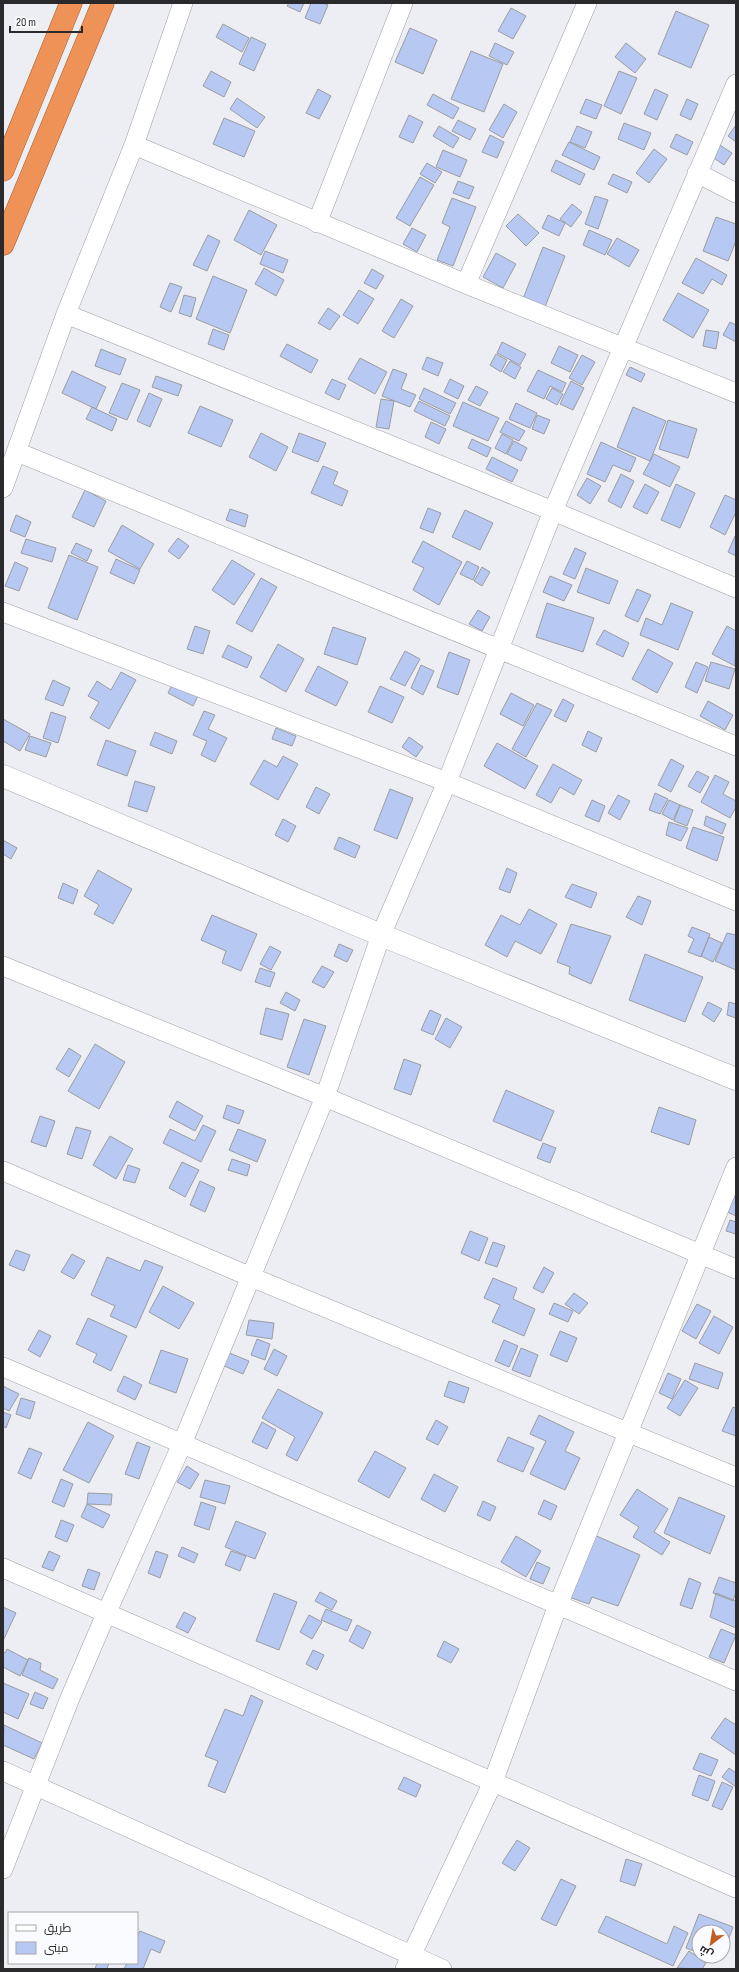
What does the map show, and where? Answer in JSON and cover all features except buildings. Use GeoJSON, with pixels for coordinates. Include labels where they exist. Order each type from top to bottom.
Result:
{"type":"FeatureCollection","features":[{"type":"Feature","properties":{"kind":"highway"},"geometry":{"type":"LineString","coordinates":[[3,170],[71,3]]}},
{"type":"Feature","properties":{"kind":"highway"},"geometry":{"type":"LineString","coordinates":[[3,244],[103,3]]}},
{"type":"Feature","properties":{"kind":"street"},"geometry":{"type":"LineString","coordinates":[[3,488],[66,314],[134,145],[183,3]]}},
{"type":"Feature","properties":{"kind":"street"},"geometry":{"type":"LineString","coordinates":[[317,223],[403,3]]}},
{"type":"Feature","properties":{"kind":"street"},"geometry":{"type":"LineString","coordinates":[[466,284],[587,3]]}},
{"type":"Feature","properties":{"kind":"street"},"geometry":{"type":"LineString","coordinates":[[3,1869],[106,1614],[182,1444],[325,1097],[381,935],[447,782],[500,650],[553,511],[736,84]]}},
{"type":"Feature","properties":{"kind":"street"},"geometry":{"type":"LineString","coordinates":[[134,145],[317,223],[736,393]]}},
{"type":"Feature","properties":{"kind":"street"},"geometry":{"type":"LineString","coordinates":[[697,173],[736,193]]}},
{"type":"Feature","properties":{"kind":"street"},"geometry":{"type":"LineString","coordinates":[[66,314],[553,511],[736,588]]}},
{"type":"Feature","properties":{"kind":"street"},"geometry":{"type":"LineString","coordinates":[[17,452],[736,746]]}},
{"type":"Feature","properties":{"kind":"street"},"geometry":{"type":"LineString","coordinates":[[3,612],[447,782],[736,901]]}},
{"type":"Feature","properties":{"kind":"street"},"geometry":{"type":"LineString","coordinates":[[3,776],[381,935],[736,1079]]}},
{"type":"Feature","properties":{"kind":"street"},"geometry":{"type":"LineString","coordinates":[[3,966],[325,1097],[736,1269]]}},
{"type":"Feature","properties":{"kind":"street"},"geometry":{"type":"LineString","coordinates":[[408,1962],[493,1782],[558,1605],[699,1254],[736,1167]]}},
{"type":"Feature","properties":{"kind":"street"},"geometry":{"type":"LineString","coordinates":[[3,1171],[251,1277],[736,1477]]}},
{"type":"Feature","properties":{"kind":"street"},"geometry":{"type":"LineString","coordinates":[[3,1367],[736,1681]]}},
{"type":"Feature","properties":{"kind":"street"},"geometry":{"type":"LineString","coordinates":[[3,1568],[736,1888]]}},
{"type":"Feature","properties":{"kind":"street"},"geometry":{"type":"LineString","coordinates":[[3,1771],[408,1962],[442,1969]]}}]}
